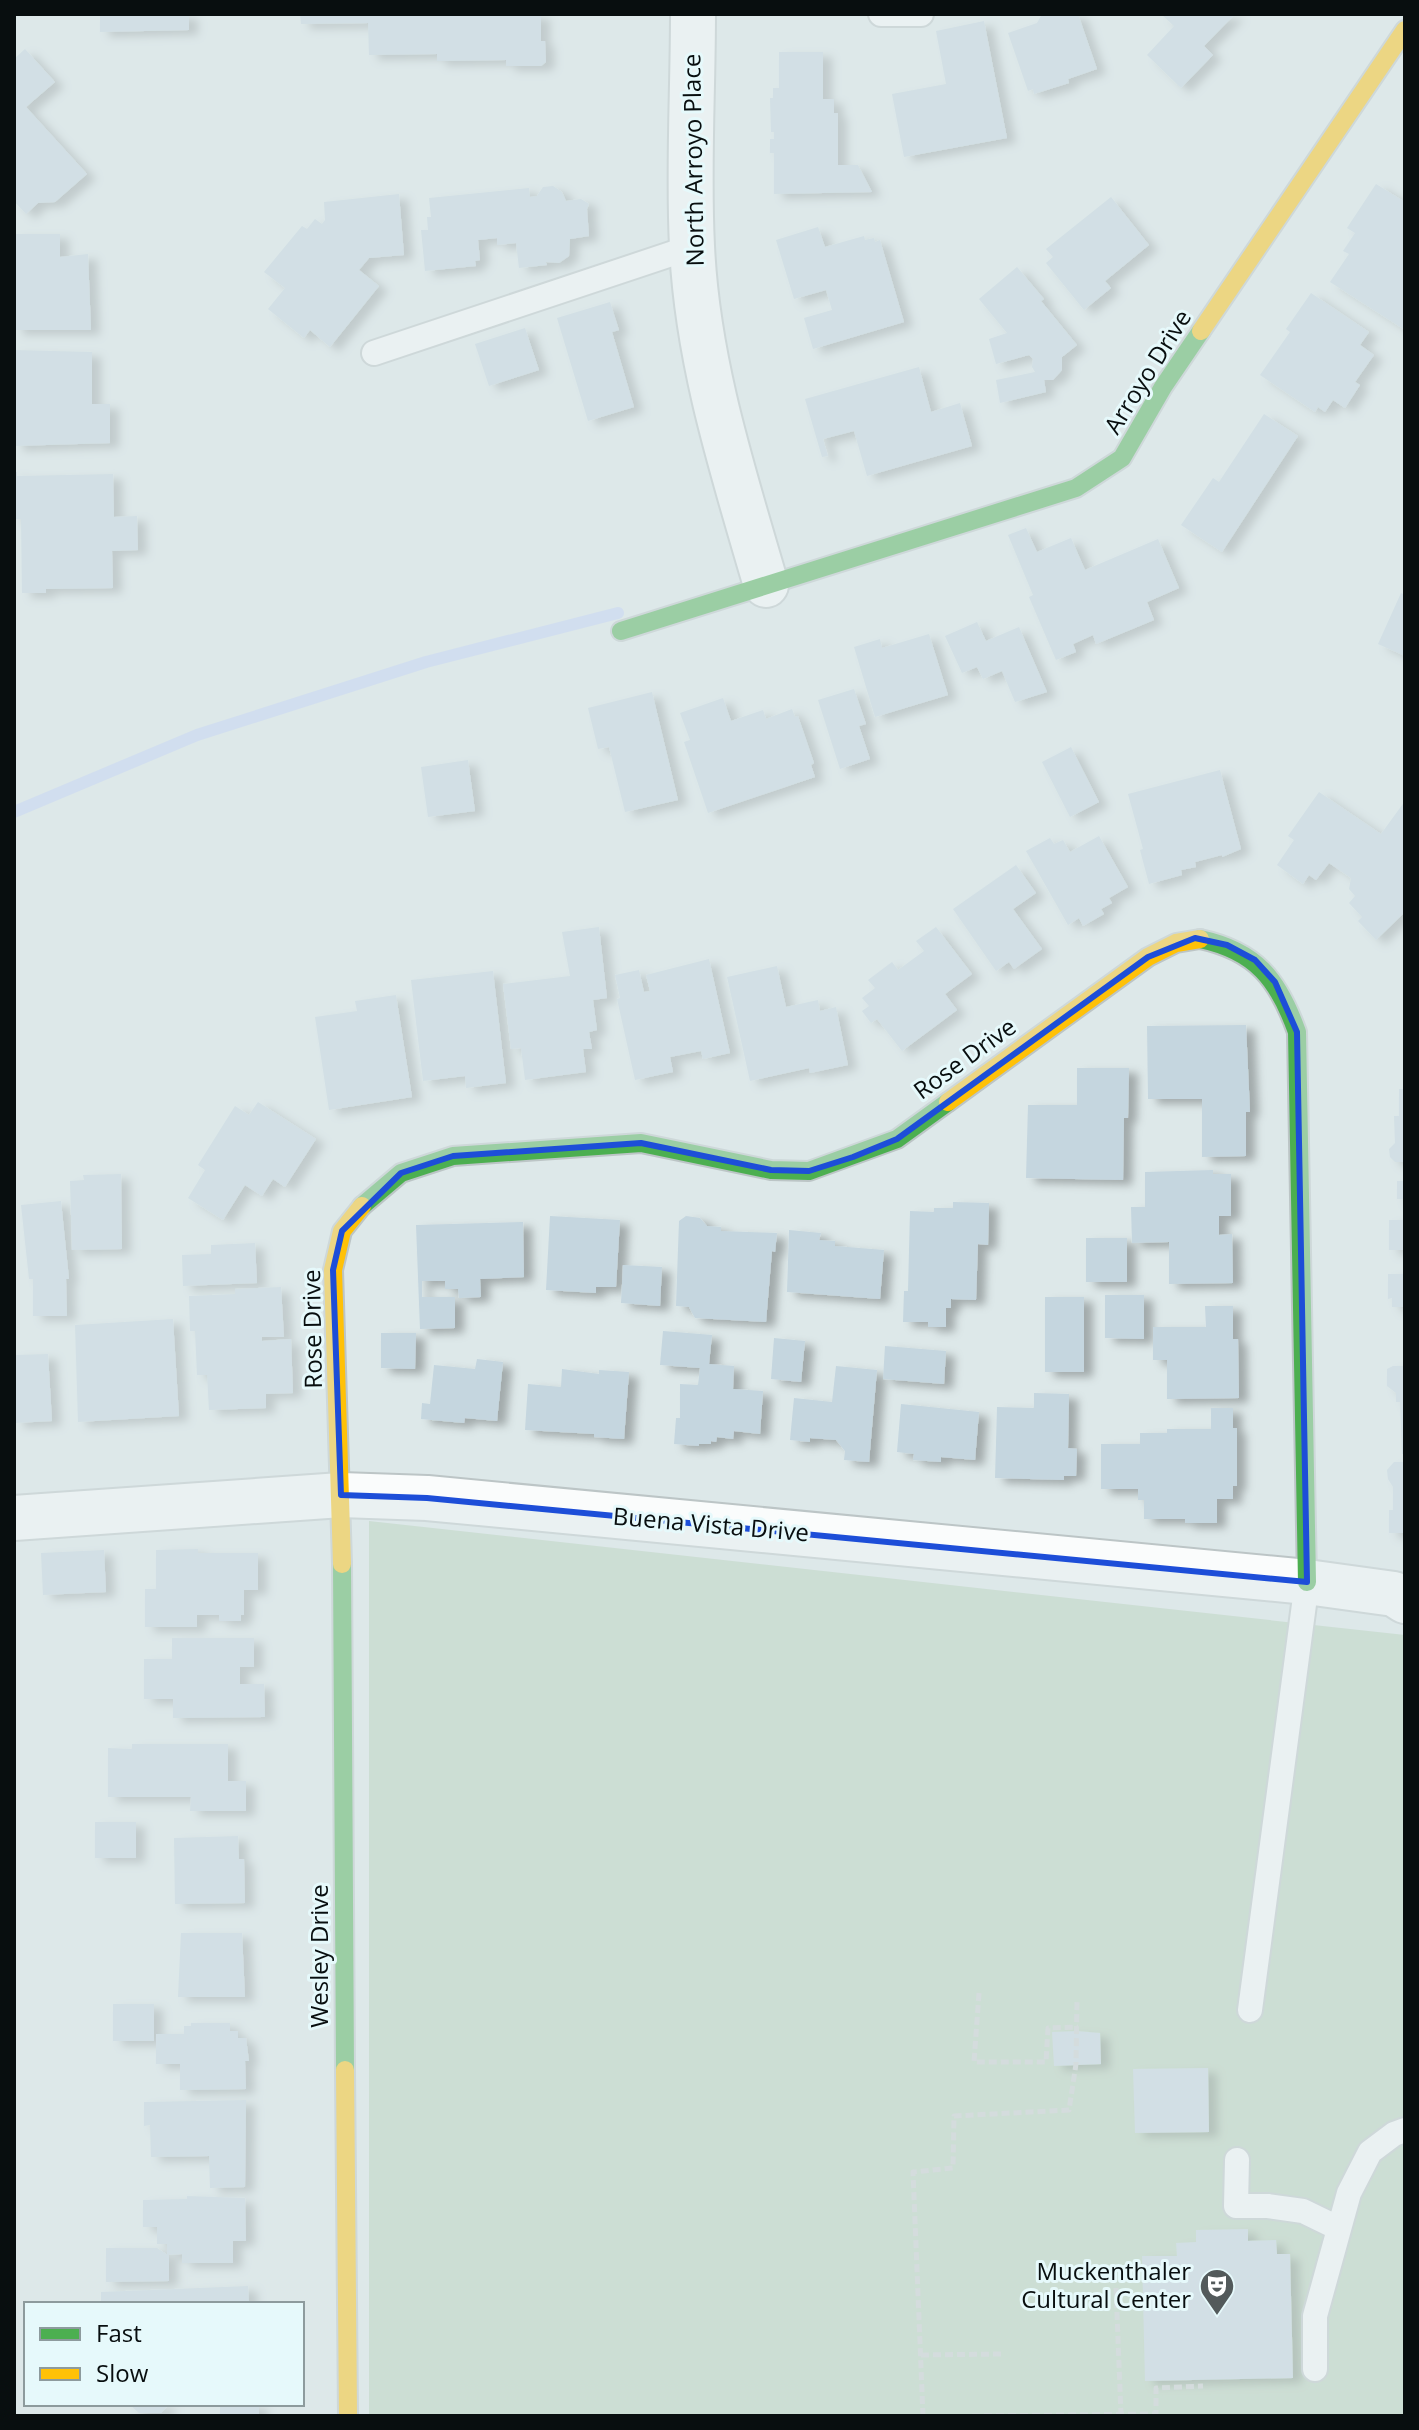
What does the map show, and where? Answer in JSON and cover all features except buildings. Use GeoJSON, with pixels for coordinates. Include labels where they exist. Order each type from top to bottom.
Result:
{"type":"FeatureCollection","features":[{"type":"Feature","properties":{"kind":"street","name":"North Arroyo Place"},"geometry":{"type":"LineString","coordinates":[[693,14],[692,247],[704,347],[729,462],[766,585]]}},
{"type":"Feature","properties":{"kind":"street","name":"Arroyo Drive"},"geometry":{"type":"LineString","coordinates":[[621,631],[1076,488],[1122,458],[1163,387],[1405,30]]}},
{"type":"Feature","properties":{"kind":"street","name":"Rose Drive"},"geometry":{"type":"LineString","coordinates":[[341,1495],[333,1270],[342,1231],[363,1205],[401,1173],[453,1156],[641,1143],[771,1170],[809,1171],[897,1139],[1148,957],[1167,946],[1195,938],[1227,945],[1255,960],[1289,1005],[1297,1032],[1307,1582]]}},
{"type":"Feature","properties":{"kind":"street","name":"Buena Vista Drive"},"geometry":{"type":"LineString","coordinates":[[14,1518],[341,1495],[427,1498],[1307,1582],[1394,1594],[1405,1601]]}},
{"type":"Feature","properties":{"kind":"street","name":"Wesley Drive"},"geometry":{"type":"LineString","coordinates":[[341,1495],[348,2416]]}},
{"type":"Feature","properties":{"kind":"lane"},"geometry":{"type":"LineString","coordinates":[[881,14],[921,14]]}},
{"type":"Feature","properties":{"kind":"lane"},"geometry":{"type":"LineString","coordinates":[[374,353],[692,247]]}},
{"type":"Feature","properties":{"kind":"lane"},"geometry":{"type":"LineString","coordinates":[[1250,2010],[1307,1582]]}},
{"type":"Feature","properties":{"kind":"lane"},"geometry":{"type":"LineString","coordinates":[[1315,2369],[1315,2316],[1349,2193],[1370,2152],[1394,2134],[1405,2130]]}},
{"type":"Feature","properties":{"kind":"lane"},"geometry":{"type":"LineString","coordinates":[[1237,2160],[1236,2206],[1303,2211],[1338,2228]]}},
{"type":"Feature","properties":{"kind":"path"},"geometry":{"type":"LineString","coordinates":[[979,1993],[974,2062],[1046,2062],[1048,2028],[1078,2027]]}},
{"type":"Feature","properties":{"kind":"path"},"geometry":{"type":"LineString","coordinates":[[923,2416],[913,2172],[953,2168],[954,2116],[1069,2110],[1078,2027],[1077,1999]]}},
{"type":"Feature","properties":{"kind":"path"},"geometry":{"type":"LineString","coordinates":[[1116,2288],[1121,2415]]}},
{"type":"Feature","properties":{"kind":"path"},"geometry":{"type":"LineString","coordinates":[[921,2355],[1003,2354]]}},
{"type":"Feature","properties":{"kind":"path"},"geometry":{"type":"LineString","coordinates":[[972,2416],[1156,2414],[1156,2388],[1203,2386]]}},
{"type":"Feature","properties":{"kind":"highlighted area"},"geometry":{"type":"Polygon","coordinates":[[[1195,938],[1227,945],[1255,960],[1275,982],[1297,1032],[1307,1582],[427,1498],[341,1495],[333,1270],[342,1231],[401,1173],[453,1156],[641,1143],[771,1170],[809,1171],[853,1157],[897,1139],[1148,957],[1195,938]]]}},
{"type":"Feature","properties":{"kind":"green space","name":"Muckenthaler Cultural Center"},"geometry":{"type":"Polygon","coordinates":[[[369,1521],[1405,1635],[1405,2416],[369,2416],[369,1521]]]}},
{"type":"Feature","properties":{"kind":"waterway"},"geometry":{"type":"LineString","coordinates":[[14,812],[197,735],[426,662],[618,613]]}},
{"type":"Feature","properties":{"kind":"traffic: fast"},"geometry":{"type":"LineString","coordinates":[[621,631],[1076,488],[1122,458],[1163,387],[1201,331]]}},
{"type":"Feature","properties":{"kind":"traffic: fast"},"geometry":{"type":"LineString","coordinates":[[1200,939],[1236,951],[1262,970],[1282,997],[1297,1032],[1307,1582]]}},
{"type":"Feature","properties":{"kind":"traffic: fast"},"geometry":{"type":"LineString","coordinates":[[362,1206],[401,1173],[453,1156],[641,1143],[771,1170],[809,1171],[897,1139],[948,1102]]}},
{"type":"Feature","properties":{"kind":"traffic: fast"},"geometry":{"type":"LineString","coordinates":[[342,1564],[345,2070]]}},
{"type":"Feature","properties":{"kind":"traffic: slow"},"geometry":{"type":"LineString","coordinates":[[1201,331],[1405,30]]}},
{"type":"Feature","properties":{"kind":"traffic: slow"},"geometry":{"type":"LineString","coordinates":[[948,1102],[1148,957],[1176,943],[1200,939]]}},
{"type":"Feature","properties":{"kind":"traffic: slow"},"geometry":{"type":"LineString","coordinates":[[342,1564],[333,1270],[342,1231],[362,1206]]}},
{"type":"Feature","properties":{"kind":"traffic: slow"},"geometry":{"type":"LineString","coordinates":[[345,2070],[348,2416]]}},
{"type":"Feature","properties":{"kind":"place","name":"Muckenthaler Cultural Center"},"geometry":{"type":"Point","coordinates":[1217,2317]}}]}
